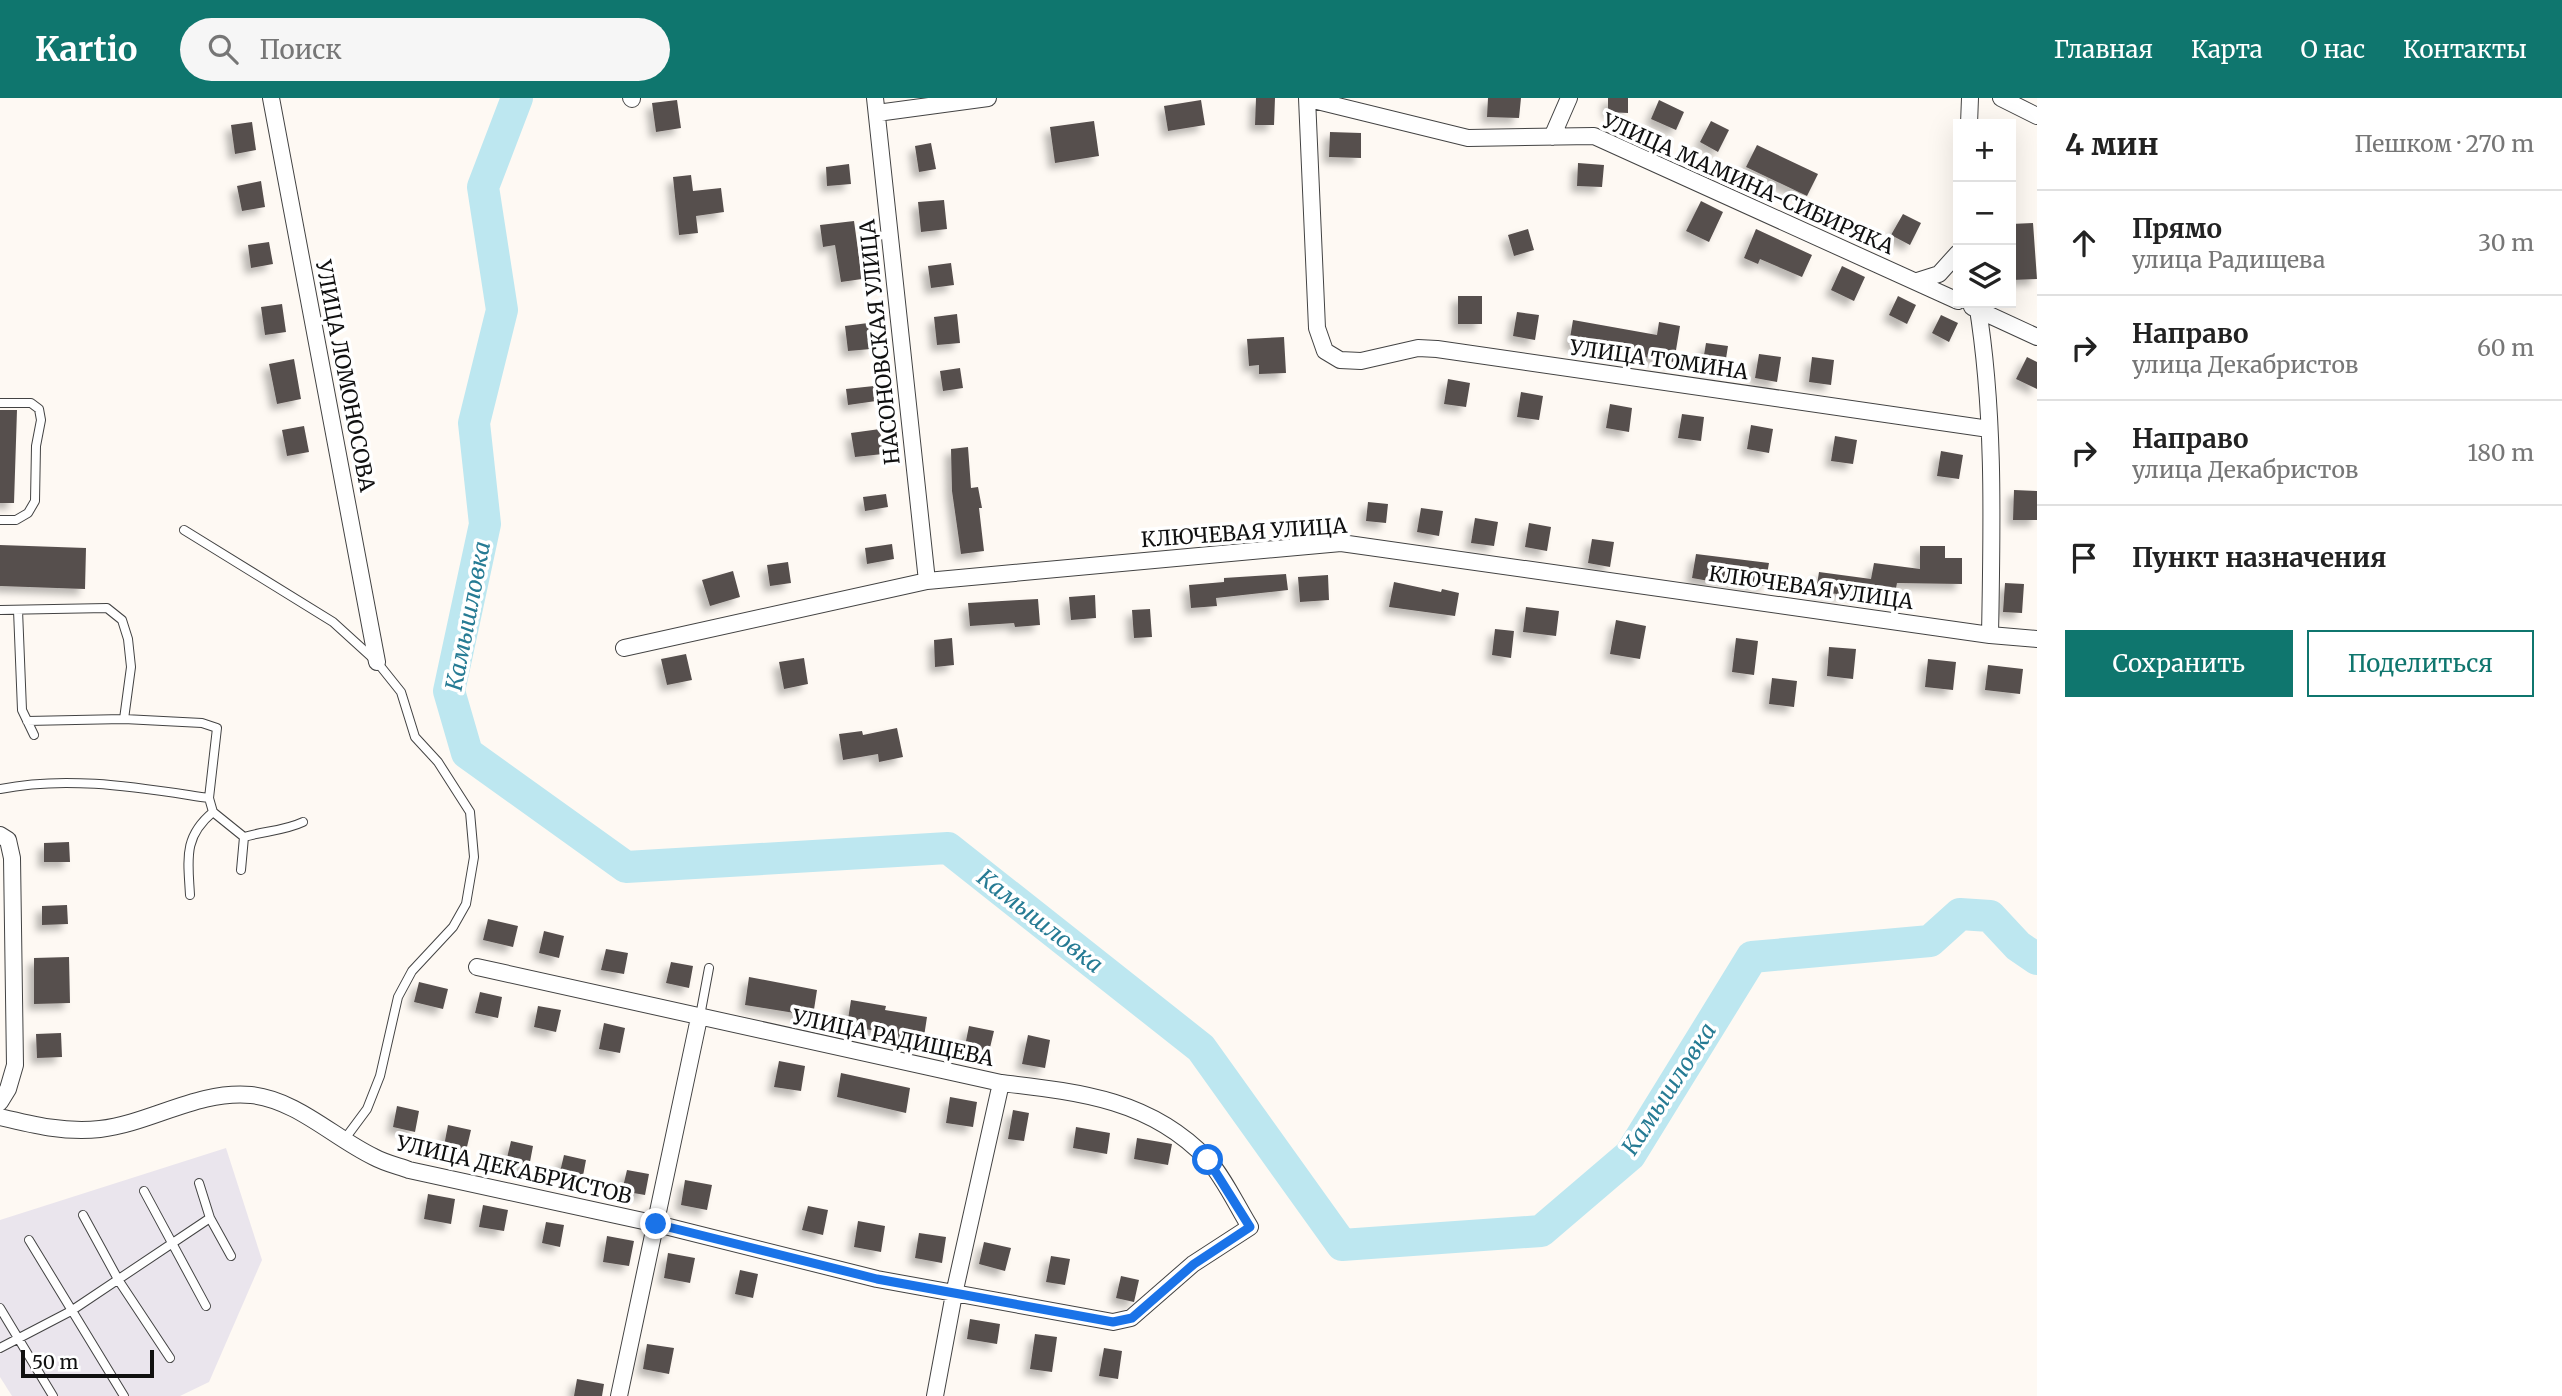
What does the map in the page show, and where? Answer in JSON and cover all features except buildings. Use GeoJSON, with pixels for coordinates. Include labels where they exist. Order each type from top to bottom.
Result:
{"type":"FeatureCollection","features":[{"type":"Feature","properties":{"kind":"street","name":"УЛИЦА ЛОМОНОСОВА"},"geometry":{"type":"LineString","coordinates":[[271,98],[377,662]]}},
{"type":"Feature","properties":{"kind":"street"},"geometry":{"type":"LineString","coordinates":[[876,106],[988,98]]}},
{"type":"Feature","properties":{"kind":"street"},"geometry":{"type":"LineString","coordinates":[[1552,137],[1569,98]]}},
{"type":"Feature","properties":{"kind":"street"},"geometry":{"type":"LineString","coordinates":[[1969,119],[1970,98]]}},
{"type":"Feature","properties":{"kind":"street"},"geometry":{"type":"LineString","coordinates":[[2001,98],[2037,116]]}},
{"type":"Feature","properties":{"kind":"street","name":"УЛИЦА МАМИНА-СИБИРЯКА"},"geometry":{"type":"LineString","coordinates":[[1308,99],[1468,138],[1594,136],[1953,299]]}},
{"type":"Feature","properties":{"kind":"street","name":"УЛИЦА ТОМИНА"},"geometry":{"type":"LineString","coordinates":[[1308,99],[1317,328],[1325,351],[1340,360],[1361,361],[1418,348],[1437,349],[1989,429]]}},
{"type":"Feature","properties":{"kind":"street","name":"НАСОНОВСКАЯ УЛИЦА"},"geometry":{"type":"LineString","coordinates":[[876,106],[927,581]]}},
{"type":"Feature","properties":{"kind":"street"},"geometry":{"type":"LineString","coordinates":[[1917,281],[1939,274],[1953,259]]}},
{"type":"Feature","properties":{"kind":"street"},"geometry":{"type":"LineString","coordinates":[[1978,308],[1989,429],[1992,552],[1990,635]]}},
{"type":"Feature","properties":{"kind":"street","name":"УЛИЦА МАМИНА-СИБИРЯКА"},"geometry":{"type":"LineString","coordinates":[[1980,308],[2037,337]]}},
{"type":"Feature","properties":{"kind":"street","name":"КЛЮЧЕВАЯ УЛИЦА"},"geometry":{"type":"LineString","coordinates":[[624,648],[927,581],[1341,543],[1990,635],[2037,639]]}},
{"type":"Feature","properties":{"kind":"street"},"geometry":{"type":"LineString","coordinates":[[0,835],[8,840],[12,858],[15,1065],[8,1089],[0,1102]]}},
{"type":"Feature","properties":{"kind":"street","name":"УЛИЦА РАДИЩЕВА"},"geometry":{"type":"LineString","coordinates":[[477,967],[1001,1083],[1076,1091],[1132,1107],[1164,1123],[1208,1160],[1250,1227]]}},
{"type":"Feature","properties":{"kind":"street"},"geometry":{"type":"LineString","coordinates":[[619,1396],[699,1018]]}},
{"type":"Feature","properties":{"kind":"street"},"geometry":{"type":"LineString","coordinates":[[935,1396],[954,1293],[1001,1083]]}},
{"type":"Feature","properties":{"kind":"street","name":"УЛИЦА ДЕКАБРИСТОВ"},"geometry":{"type":"LineString","coordinates":[[0,1117],[72,1130],[100,1129],[126,1124],[196,1101],[229,1094],[252,1095],[271,1099],[294,1109],[375,1158],[409,1170],[656,1224],[877,1279],[1113,1322],[1132,1318],[1194,1264],[1250,1227]]}},
{"type":"Feature","properties":{"kind":"lane"},"geometry":{"type":"LineString","coordinates":[[0,403],[31,402],[38,409],[41,420],[36,446],[35,501],[29,513],[16,520],[0,520]]}},
{"type":"Feature","properties":{"kind":"lane"},"geometry":{"type":"LineString","coordinates":[[184,530],[333,622],[377,662],[401,692],[415,737],[438,762],[470,812],[474,857],[466,904],[453,927],[412,971],[402,988],[380,1076],[367,1109],[344,1140]]}},
{"type":"Feature","properties":{"kind":"lane"},"geometry":{"type":"LineString","coordinates":[[0,610],[107,608],[122,620],[128,639],[131,667],[124,719]]}},
{"type":"Feature","properties":{"kind":"lane"},"geometry":{"type":"LineString","coordinates":[[18,610],[22,710],[34,735]]}},
{"type":"Feature","properties":{"kind":"lane"},"geometry":{"type":"LineString","coordinates":[[27,721],[124,719],[202,723],[217,727],[209,798],[213,812],[244,837]]}},
{"type":"Feature","properties":{"kind":"lane"},"geometry":{"type":"LineString","coordinates":[[0,789],[26,784],[80,784],[126,786],[209,798]]}},
{"type":"Feature","properties":{"kind":"lane"},"geometry":{"type":"LineString","coordinates":[[190,895],[187,854],[190,839],[199,823],[213,812]]}},
{"type":"Feature","properties":{"kind":"lane"},"geometry":{"type":"LineString","coordinates":[[244,837],[264,831],[287,830],[303,822]]}},
{"type":"Feature","properties":{"kind":"lane"},"geometry":{"type":"LineString","coordinates":[[241,870],[244,837]]}},
{"type":"Feature","properties":{"kind":"lane"},"geometry":{"type":"LineString","coordinates":[[699,1018],[709,968]]}},
{"type":"Feature","properties":{"kind":"lane"},"geometry":{"type":"LineString","coordinates":[[199,1183],[210,1218],[231,1256]]}},
{"type":"Feature","properties":{"kind":"lane"},"geometry":{"type":"LineString","coordinates":[[144,1191],[206,1306]]}},
{"type":"Feature","properties":{"kind":"lane"},"geometry":{"type":"LineString","coordinates":[[83,1216],[119,1281],[170,1358]]}},
{"type":"Feature","properties":{"kind":"lane"},"geometry":{"type":"LineString","coordinates":[[0,1348],[71,1311],[210,1218]]}},
{"type":"Feature","properties":{"kind":"lane"},"geometry":{"type":"LineString","coordinates":[[29,1240],[124,1396]]}},
{"type":"Feature","properties":{"kind":"lane"},"geometry":{"type":"LineString","coordinates":[[0,1308],[53,1396]]}},
{"type":"Feature","properties":{"kind":"shaded area"},"geometry":{"type":"Polygon","coordinates":[[[226,1148],[262,1260],[209,1382],[180,1396],[12,1396],[0,1377],[0,1220],[226,1148]]]}},
{"type":"Feature","properties":{"kind":"waterway","name":"Камышловка"},"geometry":{"type":"LineString","coordinates":[[517,98],[483,187],[502,310],[474,423],[485,524],[449,691],[467,753],[626,867],[948,848],[1201,1048],[1342,1245],[1541,1231],[1630,1155],[1752,957],[1930,941],[1960,914],[1990,916],[2018,946],[2037,959]]}},
{"type":"Feature","properties":{"kind":"route"},"geometry":{"type":"LineString","coordinates":[[656,1224],[877,1279],[1113,1322],[1132,1318],[1194,1264],[1250,1227],[1208,1160]]}}]}
